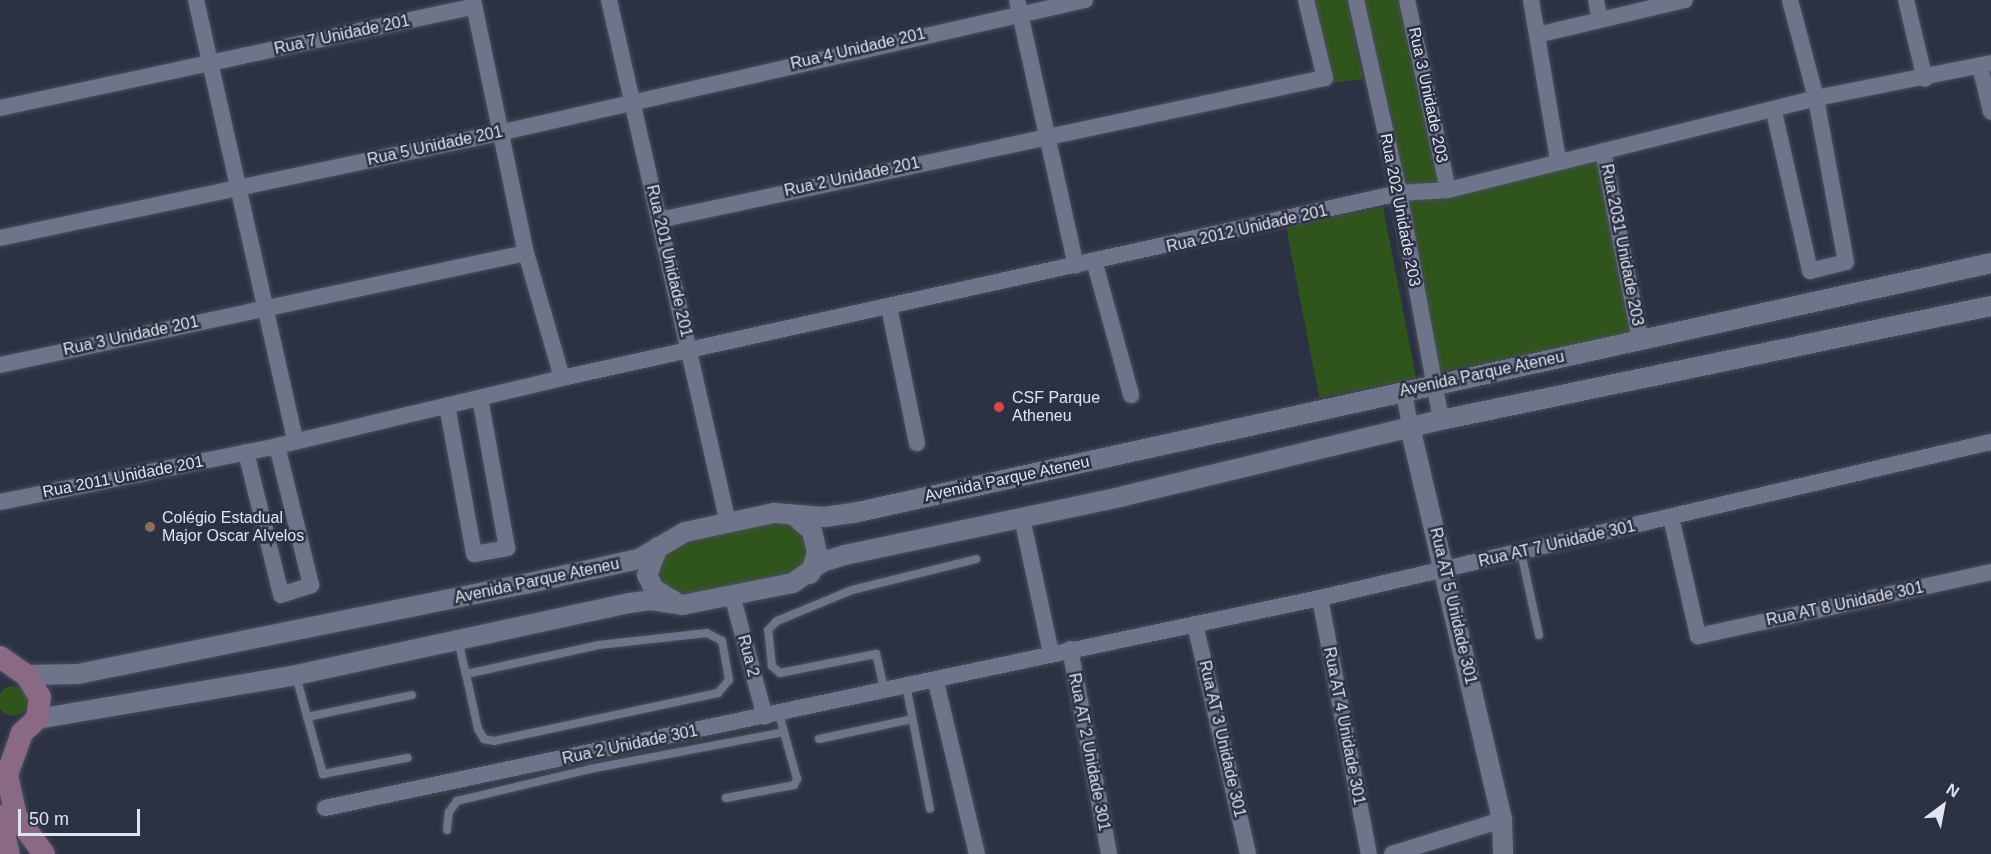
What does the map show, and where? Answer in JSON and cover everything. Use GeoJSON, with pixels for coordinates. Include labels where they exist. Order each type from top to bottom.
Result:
{"type":"FeatureCollection","features":[{"type":"Feature","properties":{"kind":"main road"},"geometry":{"type":"LineString","coordinates":[[9,668],[40,697],[20,728],[7,770],[5,815],[9,854]]}},
{"type":"Feature","properties":{"kind":"main road"},"geometry":{"type":"LineString","coordinates":[[5,815],[44,854]]}},
{"type":"Feature","properties":{"kind":"street"},"geometry":{"type":"LineString","coordinates":[[196,0],[263,307],[295,439]]}},
{"type":"Feature","properties":{"kind":"street","name":"Rua 201 Unidade 201"},"geometry":{"type":"LineString","coordinates":[[609,0],[728,523]]}},
{"type":"Feature","properties":{"kind":"street","name":"Rua 4 Unidade 201"},"geometry":{"type":"LineString","coordinates":[[632,103],[1018,6],[1085,0]]}},
{"type":"Feature","properties":{"kind":"street","name":"Rua 2 Unidade 201"},"geometry":{"type":"LineString","coordinates":[[659,220],[1045,135],[1325,78],[1306,0]]}},
{"type":"Feature","properties":{"kind":"street","name":"Rua 202 Unidade 203"},"geometry":{"type":"LineString","coordinates":[[1356,0],[1399,194],[1441,420]]}},
{"type":"Feature","properties":{"kind":"street","name":"Rua 3 Unidade 203"},"geometry":{"type":"LineString","coordinates":[[1407,0],[1448,190]]}},
{"type":"Feature","properties":{"kind":"street"},"geometry":{"type":"LineString","coordinates":[[1531,0],[1558,160]]}},
{"type":"Feature","properties":{"kind":"street"},"geometry":{"type":"LineString","coordinates":[[1596,0],[1600,20]]}},
{"type":"Feature","properties":{"kind":"street"},"geometry":{"type":"LineString","coordinates":[[1538,35],[1685,0]]}},
{"type":"Feature","properties":{"kind":"street"},"geometry":{"type":"LineString","coordinates":[[1774,112],[1810,271],[1846,262],[1816,98],[1790,0]]}},
{"type":"Feature","properties":{"kind":"street"},"geometry":{"type":"LineString","coordinates":[[1906,0],[1925,79]]}},
{"type":"Feature","properties":{"kind":"street"},"geometry":{"type":"LineString","coordinates":[[473,3],[526,254],[562,378]]}},
{"type":"Feature","properties":{"kind":"street","name":"Rua 7 Unidade 201"},"geometry":{"type":"LineString","coordinates":[[0,108],[210,64],[473,3]]}},
{"type":"Feature","properties":{"kind":"street"},"geometry":{"type":"LineString","coordinates":[[1018,6],[1076,267]]}},
{"type":"Feature","properties":{"kind":"street","name":"Rua 2031 Unidade 203"},"geometry":{"type":"LineString","coordinates":[[1399,194],[1448,190],[1558,160],[1774,112],[1816,98],[1925,79],[1985,65],[1991,112]]}},
{"type":"Feature","properties":{"kind":"street","name":"Rua 5 Unidade 201"},"geometry":{"type":"LineString","coordinates":[[0,238],[632,103]]}},
{"type":"Feature","properties":{"kind":"street","name":"Rua 2031 Unidade 203"},"geometry":{"type":"LineString","coordinates":[[1603,151],[1640,339]]}},
{"type":"Feature","properties":{"kind":"street","name":"Rua 2012 Unidade 201"},"geometry":{"type":"LineString","coordinates":[[690,351],[1095,264],[1399,194]]}},
{"type":"Feature","properties":{"kind":"street","name":"Rua 3 Unidade 201"},"geometry":{"type":"LineString","coordinates":[[0,365],[263,307],[526,254]]}},
{"type":"Feature","properties":{"kind":"street","name":"Avenida Parque Ateneu"},"geometry":{"type":"LineString","coordinates":[[9,668],[78,674],[525,584],[639,559],[659,545],[685,532],[774,513],[824,517],[858,512],[1991,263]]}},
{"type":"Feature","properties":{"kind":"street"},"geometry":{"type":"LineString","coordinates":[[1095,264],[1131,395]]}},
{"type":"Feature","properties":{"kind":"street"},"geometry":{"type":"LineString","coordinates":[[20,728],[296,675],[630,603],[651,600],[682,605],[793,583],[810,574],[822,562],[845,555],[1022,518],[1441,420],[1991,306]]}},
{"type":"Feature","properties":{"kind":"street"},"geometry":{"type":"LineString","coordinates":[[889,307],[917,444]]}},
{"type":"Feature","properties":{"kind":"street","name":"Rua 2011 Unidade 201"},"geometry":{"type":"LineString","coordinates":[[0,501],[277,446],[295,439],[690,351]]}},
{"type":"Feature","properties":{"kind":"street","name":"Rua AT 5 Unidade 301"},"geometry":{"type":"LineString","coordinates":[[1404,392],[1410,427],[1502,820],[1503,854]]}},
{"type":"Feature","properties":{"kind":"street"},"geometry":{"type":"LineString","coordinates":[[447,405],[474,554],[507,548],[480,398]]}},
{"type":"Feature","properties":{"kind":"street","name":"Rua AT 7 Unidade 301"},"geometry":{"type":"LineString","coordinates":[[936,682],[1051,653],[1444,570],[1991,442]]}},
{"type":"Feature","properties":{"kind":"street"},"geometry":{"type":"LineString","coordinates":[[246,452],[281,594],[311,585],[277,446]]}},
{"type":"Feature","properties":{"kind":"street"},"geometry":{"type":"LineString","coordinates":[[794,515],[812,531],[817,552],[810,574]]}},
{"type":"Feature","properties":{"kind":"street","name":"Rua AT 8 Unidade 301"},"geometry":{"type":"LineString","coordinates":[[1671,517],[1698,636],[1991,572]]}},
{"type":"Feature","properties":{"kind":"street"},"geometry":{"type":"LineString","coordinates":[[1022,518],[1051,653]]}},
{"type":"Feature","properties":{"kind":"street"},"geometry":{"type":"LineString","coordinates":[[659,545],[647,575],[654,589],[682,605]]}},
{"type":"Feature","properties":{"kind":"street","name":"Rua 2"},"geometry":{"type":"LineString","coordinates":[[732,595],[772,715]]}},
{"type":"Feature","properties":{"kind":"street","name":"Rua AT 4 Unidade 301"},"geometry":{"type":"LineString","coordinates":[[1320,598],[1369,854]]}},
{"type":"Feature","properties":{"kind":"street","name":"Rua AT 3 Unidade 301"},"geometry":{"type":"LineString","coordinates":[[1195,624],[1248,854]]}},
{"type":"Feature","properties":{"kind":"street","name":"Rua AT 2 Unidade 301"},"geometry":{"type":"LineString","coordinates":[[1070,649],[1109,854]]}},
{"type":"Feature","properties":{"kind":"street"},"geometry":{"type":"LineString","coordinates":[[936,682],[976,854]]}},
{"type":"Feature","properties":{"kind":"street","name":"Rua 2 Unidade 301"},"geometry":{"type":"LineString","coordinates":[[325,808],[772,715],[884,688],[936,682]]}},
{"type":"Feature","properties":{"kind":"street"},"geometry":{"type":"LineString","coordinates":[[1392,854],[1502,820]]}},
{"type":"Feature","properties":{"kind":"lane"},"geometry":{"type":"LineString","coordinates":[[1521,552],[1539,635]]}},
{"type":"Feature","properties":{"kind":"lane"},"geometry":{"type":"LineString","coordinates":[[884,688],[876,654],[780,674],[772,666],[768,630],[777,621],[852,590],[976,559]]}},
{"type":"Feature","properties":{"kind":"lane"},"geometry":{"type":"LineString","coordinates":[[458,640],[478,729],[484,739],[494,741],[718,693],[729,680],[722,641],[707,633],[599,645],[466,674]]}},
{"type":"Feature","properties":{"kind":"lane"},"geometry":{"type":"LineString","coordinates":[[296,675],[322,774],[407,758]]}},
{"type":"Feature","properties":{"kind":"lane"},"geometry":{"type":"LineString","coordinates":[[906,685],[930,809]]}},
{"type":"Feature","properties":{"kind":"lane"},"geometry":{"type":"LineString","coordinates":[[307,717],[412,695]]}},
{"type":"Feature","properties":{"kind":"lane"},"geometry":{"type":"LineString","coordinates":[[726,798],[794,785],[797,779],[784,732],[772,715]]}},
{"type":"Feature","properties":{"kind":"lane"},"geometry":{"type":"LineString","coordinates":[[819,739],[912,719]]}},
{"type":"Feature","properties":{"kind":"lane"},"geometry":{"type":"LineString","coordinates":[[447,830],[448,812],[457,801],[590,769],[784,732]]}},
{"type":"Feature","properties":{"kind":"green space"},"geometry":{"type":"Polygon","coordinates":[[[1312,0],[1347,0],[1363,79],[1331,83],[1312,0]]]}},
{"type":"Feature","properties":{"kind":"green space"},"geometry":{"type":"Polygon","coordinates":[[[1360,0],[1400,0],[1441,181],[1406,186],[1360,0]]]}},
{"type":"Feature","properties":{"kind":"green space"},"geometry":{"type":"Polygon","coordinates":[[[1597,159],[1631,335],[1437,372],[1403,197],[1597,159]]]}},
{"type":"Feature","properties":{"kind":"green space"},"geometry":{"type":"Polygon","coordinates":[[[1383,207],[1416,379],[1319,398],[1286,226],[1383,207]]]}},
{"type":"Feature","properties":{"kind":"green space"},"geometry":{"type":"Polygon","coordinates":[[[776,521],[792,525],[804,537],[807,553],[797,573],[682,600],[659,586],[656,559],[664,547],[776,521]]]}},
{"type":"Feature","properties":{"kind":"green space"},"geometry":{"type":"Polygon","coordinates":[[[13,686],[24,690],[28,701],[24,712],[13,716],[2,712],[-2,701],[2,690],[13,686]]]}},
{"type":"Feature","properties":{"kind":"place","name":"CSF Parque Atheneu"},"geometry":{"type":"Point","coordinates":[999,407]}},
{"type":"Feature","properties":{"kind":"place","name":"Colégio Estadual Major Oscar Alvelos"},"geometry":{"type":"Point","coordinates":[150,527]}}]}
